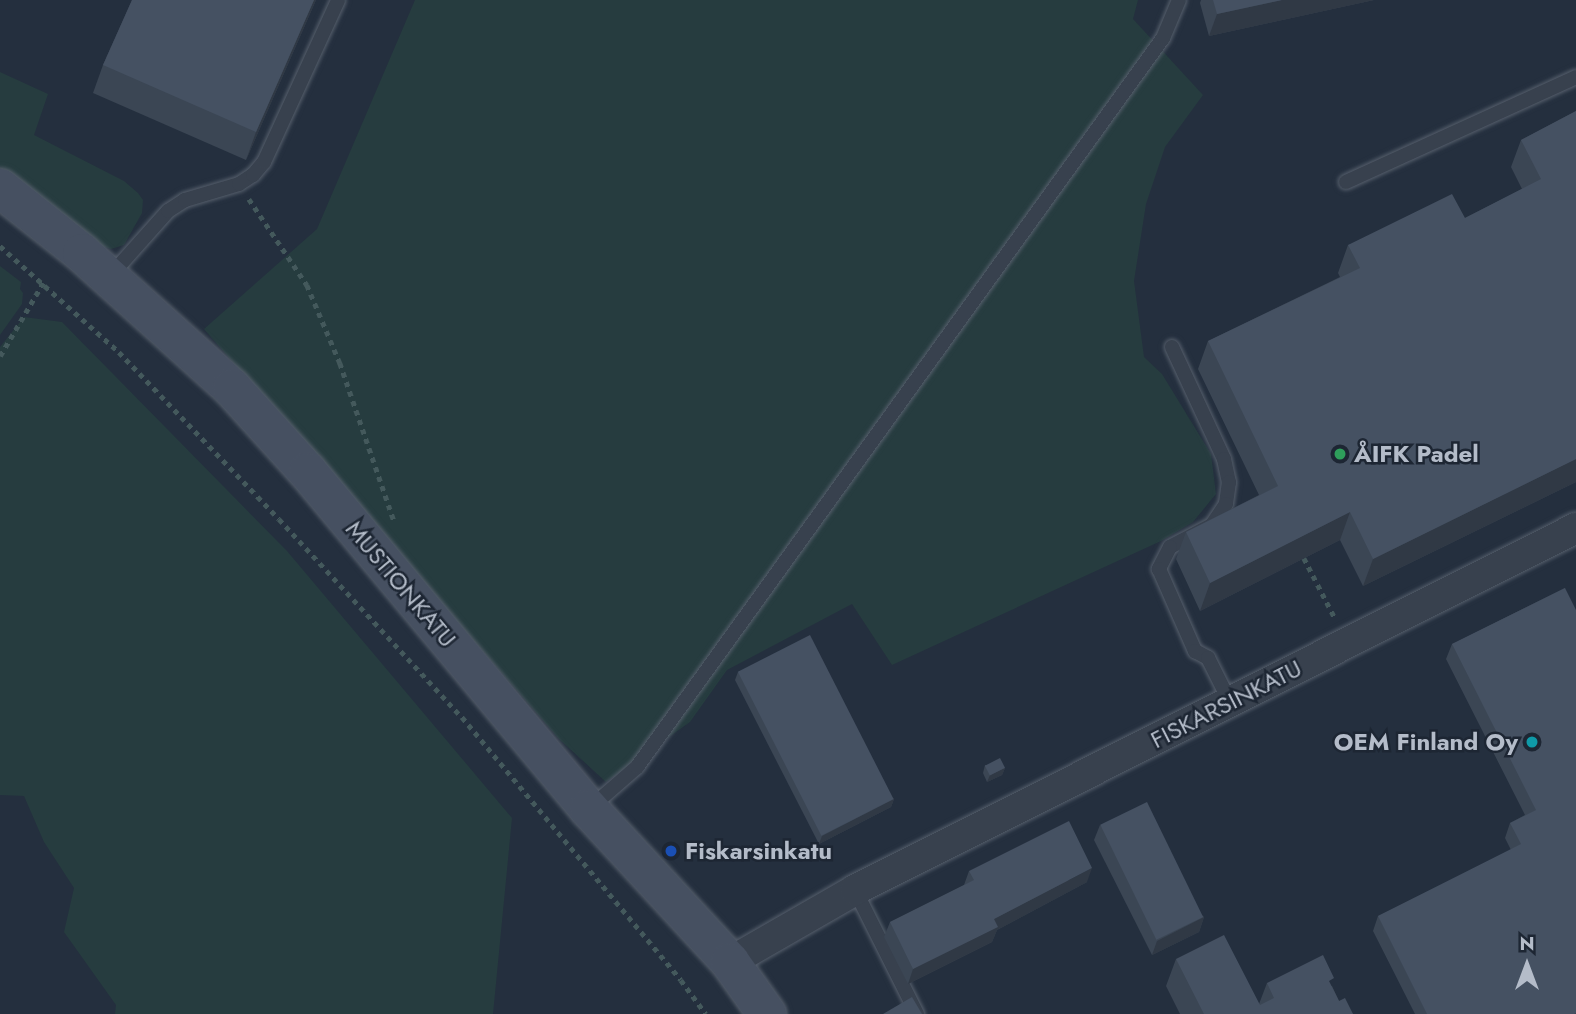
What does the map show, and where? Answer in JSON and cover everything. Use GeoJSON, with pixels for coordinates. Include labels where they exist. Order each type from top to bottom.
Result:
{"type":"FeatureCollection","features":[{"type":"Feature","properties":{"kind":"street","name":"MUSTIONKATU"},"geometry":{"type":"LineString","coordinates":[[0,188],[27,207],[109,277],[232,388],[308,472],[589,809],[730,961],[767,1014]]}},
{"type":"Feature","properties":{"kind":"street","name":"FISKARSINKATU"},"geometry":{"type":"LineString","coordinates":[[730,961],[855,890],[1576,528]]}},
{"type":"Feature","properties":{"kind":"lane"},"geometry":{"type":"LineString","coordinates":[[109,277],[168,211],[185,200],[239,184],[253,176],[264,162],[338,0]]}},
{"type":"Feature","properties":{"kind":"lane"},"geometry":{"type":"LineString","coordinates":[[589,809],[637,767],[1163,38],[1179,0]]}},
{"type":"Feature","properties":{"kind":"lane"},"geometry":{"type":"LineString","coordinates":[[1346,182],[1576,76]]}},
{"type":"Feature","properties":{"kind":"lane"},"geometry":{"type":"LineString","coordinates":[[1172,348],[1224,459],[1229,482],[1226,504],[1212,525],[1170,547],[1159,569],[1195,651],[1208,658],[1230,702]]}},
{"type":"Feature","properties":{"kind":"lane"},"geometry":{"type":"LineString","coordinates":[[855,890],[917,1014]]}},
{"type":"Feature","properties":{"kind":"path"},"geometry":{"type":"LineString","coordinates":[[239,184],[307,285],[341,363],[396,527]]}},
{"type":"Feature","properties":{"kind":"path"},"geometry":{"type":"LineString","coordinates":[[0,246],[119,352],[461,718],[681,979],[706,1014]]}},
{"type":"Feature","properties":{"kind":"path"},"geometry":{"type":"LineString","coordinates":[[0,356],[43,283]]}},
{"type":"Feature","properties":{"kind":"path"},"geometry":{"type":"LineString","coordinates":[[1304,558],[1335,618]]}},
{"type":"Feature","properties":{"kind":"green space"},"geometry":{"type":"Polygon","coordinates":[[[415,0],[1138,0],[1133,19],[1203,95],[1165,147],[1146,204],[1134,281],[1144,357],[1162,374],[1211,454],[1216,494],[1193,522],[1161,541],[892,665],[852,604],[727,670],[690,722],[606,782],[558,738],[204,329],[317,229],[415,0]]]}},
{"type":"Feature","properties":{"kind":"green space"},"geometry":{"type":"Polygon","coordinates":[[[0,72],[48,94],[34,135],[124,181],[138,193],[143,200],[142,213],[124,245],[111,249],[96,244],[0,168],[0,72]]]}},
{"type":"Feature","properties":{"kind":"green space"},"geometry":{"type":"Polygon","coordinates":[[[0,266],[21,282],[20,289],[23,293],[22,304],[0,335],[0,266]]]}},
{"type":"Feature","properties":{"kind":"green space"},"geometry":{"type":"Polygon","coordinates":[[[24,317],[62,322],[287,551],[512,818],[493,1014],[115,1014],[116,1005],[64,932],[74,888],[44,842],[24,796],[0,795],[0,347],[24,317]]]}},
{"type":"Feature","properties":{"kind":"building"},"geometry":{"type":"Polygon","coordinates":[[[132,0],[314,0],[256,132],[103,65],[132,0]]]}},
{"type":"Feature","properties":{"kind":"building"},"geometry":{"type":"Polygon","coordinates":[[[1213,0],[1282,0],[1217,14],[1213,0]]]}},
{"type":"Feature","properties":{"kind":"building"},"geometry":{"type":"Polygon","coordinates":[[[1576,111],[1576,459],[1373,559],[1350,512],[1210,583],[1186,532],[1278,486],[1208,341],[1360,268],[1348,245],[1452,194],[1465,218],[1541,179],[1521,140],[1576,111]]]}},
{"type":"Feature","properties":{"kind":"building","name":"OEM Finland Oy"},"geometry":{"type":"Polygon","coordinates":[[[1565,588],[1576,610],[1576,1013],[1427,1014],[1378,916],[1521,844],[1510,823],[1536,810],[1452,644],[1565,588]]]}},
{"type":"Feature","properties":{"kind":"building"},"geometry":{"type":"Polygon","coordinates":[[[810,635],[894,799],[821,836],[738,672],[810,635]]]}},
{"type":"Feature","properties":{"kind":"building"},"geometry":{"type":"Polygon","coordinates":[[[1000,758],[1005,768],[990,776],[985,766],[1000,758]]]}},
{"type":"Feature","properties":{"kind":"building"},"geometry":{"type":"Polygon","coordinates":[[[1147,802],[1203,917],[1156,940],[1100,825],[1147,802]]]}},
{"type":"Feature","properties":{"kind":"building"},"geometry":{"type":"Polygon","coordinates":[[[1069,821],[1092,868],[994,919],[998,927],[913,969],[890,922],[974,880],[969,871],[1069,821]]]}},
{"type":"Feature","properties":{"kind":"building"},"geometry":{"type":"Polygon","coordinates":[[[1224,935],[1260,1005],[1274,998],[1267,983],[1323,955],[1334,978],[1329,981],[1339,1001],[1345,998],[1353,1014],[1204,1014],[1176,959],[1224,935]]]}},
{"type":"Feature","properties":{"kind":"building"},"geometry":{"type":"Polygon","coordinates":[[[912,997],[922,1014],[883,1014],[912,997]]]}},
{"type":"Feature","properties":{"kind":"place","name":"ÅIFK Padel"},"geometry":{"type":"Point","coordinates":[1340,454]}},
{"type":"Feature","properties":{"kind":"place","name":"OEM Finland Oy"},"geometry":{"type":"Point","coordinates":[1532,742]}},
{"type":"Feature","properties":{"kind":"place","name":"Fiskarsinkatu"},"geometry":{"type":"Point","coordinates":[671,851]}}]}
